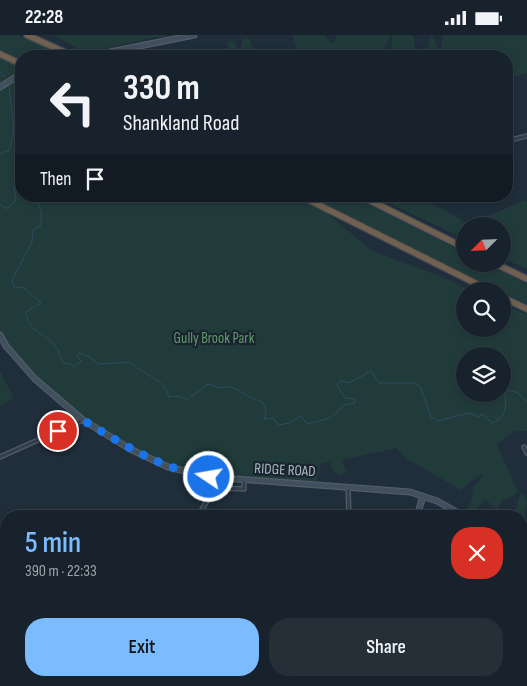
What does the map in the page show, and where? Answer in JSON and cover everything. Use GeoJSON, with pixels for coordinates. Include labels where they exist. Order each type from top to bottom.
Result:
{"type":"FeatureCollection","features":[{"type":"Feature","properties":{"kind":"highway"},"geometry":{"type":"LineString","coordinates":[[27,35],[59,50]]}},
{"type":"Feature","properties":{"kind":"highway"},"geometry":{"type":"LineString","coordinates":[[0,53],[15,61]]}},
{"type":"Feature","properties":{"kind":"highway"},"geometry":{"type":"LineString","coordinates":[[313,202],[473,282]]}},
{"type":"Feature","properties":{"kind":"highway"},"geometry":{"type":"LineString","coordinates":[[373,202],[456,244]]}},
{"type":"Feature","properties":{"kind":"highway"},"geometry":{"type":"LineString","coordinates":[[511,271],[527,279]]}},
{"type":"Feature","properties":{"kind":"highway"},"geometry":{"type":"LineString","coordinates":[[511,301],[527,309]]}},
{"type":"Feature","properties":{"kind":"main road"},"geometry":{"type":"LineString","coordinates":[[120,50],[194,35]]}},
{"type":"Feature","properties":{"kind":"main road"},"geometry":{"type":"LineString","coordinates":[[0,87],[15,78]]}},
{"type":"Feature","properties":{"kind":"main road","name":"RIDGE ROAD"},"geometry":{"type":"LineString","coordinates":[[0,335],[6,346],[35,379],[83,420],[130,449],[168,467],[201,476],[244,481],[396,490],[423,496],[452,510]]}},
{"type":"Feature","properties":{"kind":"main road"},"geometry":{"type":"LineString","coordinates":[[419,510],[423,496]]}},
{"type":"Feature","properties":{"kind":"street"},"geometry":{"type":"LineString","coordinates":[[513,139],[527,136]]}},
{"type":"Feature","properties":{"kind":"street"},"geometry":{"type":"LineString","coordinates":[[0,457],[83,420]]}},
{"type":"Feature","properties":{"kind":"street"},"geometry":{"type":"LineString","coordinates":[[524,447],[527,453]]}},
{"type":"Feature","properties":{"kind":"street"},"geometry":{"type":"LineString","coordinates":[[202,510],[219,488],[244,489],[244,481]]}},
{"type":"Feature","properties":{"kind":"street"},"geometry":{"type":"LineString","coordinates":[[348,487],[349,510]]}},
{"type":"Feature","properties":{"kind":"green space"},"geometry":{"type":"Polygon","coordinates":[[[0,35],[18,35],[52,50],[15,50],[15,57],[0,49],[0,35]]]}},
{"type":"Feature","properties":{"kind":"green space"},"geometry":{"type":"Polygon","coordinates":[[[53,35],[165,35],[166,37],[155,37],[99,50],[80,50],[53,35]]]}},
{"type":"Feature","properties":{"kind":"green space"},"geometry":{"type":"Polygon","coordinates":[[[293,35],[324,35],[330,43],[335,43],[336,35],[390,35],[384,50],[297,50],[293,35]]]}},
{"type":"Feature","properties":{"kind":"green space"},"geometry":{"type":"Polygon","coordinates":[[[392,35],[411,35],[414,38],[414,50],[392,50],[392,35]]]}},
{"type":"Feature","properties":{"kind":"green space"},"geometry":{"type":"Polygon","coordinates":[[[443,35],[527,35],[527,73],[513,77],[513,50],[428,50],[430,38],[433,37],[438,49],[441,48],[443,35]]]}},
{"type":"Feature","properties":{"kind":"green space"},"geometry":{"type":"Polygon","coordinates":[[[243,38],[250,39],[253,50],[240,50],[243,38]]]}},
{"type":"Feature","properties":{"kind":"green space"},"geometry":{"type":"Polygon","coordinates":[[[235,41],[238,50],[229,50],[227,42],[235,41]]]}},
{"type":"Feature","properties":{"kind":"green space","name":"Gully Brook Park"},"geometry":{"type":"Polygon","coordinates":[[[0,54],[15,61],[15,202],[312,202],[371,250],[456,283],[456,337],[511,337],[511,308],[527,314],[527,431],[516,431],[497,444],[518,492],[508,499],[503,499],[497,510],[485,499],[476,510],[466,510],[471,502],[473,488],[484,475],[477,476],[461,490],[407,459],[396,448],[342,460],[347,472],[339,476],[331,468],[330,462],[321,464],[316,485],[216,478],[175,469],[117,442],[88,423],[36,380],[15,358],[0,335],[0,54]]]}},
{"type":"Feature","properties":{"kind":"green space"},"geometry":{"type":"Polygon","coordinates":[[[525,200],[527,202],[527,269],[511,262],[511,217],[485,217],[525,200]]]}},
{"type":"Feature","properties":{"kind":"green space"},"geometry":{"type":"Polygon","coordinates":[[[322,202],[364,202],[456,248],[456,269],[322,202]]]}},
{"type":"Feature","properties":{"kind":"green space"},"geometry":{"type":"Polygon","coordinates":[[[386,202],[427,202],[457,217],[456,235],[386,202]]]}},
{"type":"Feature","properties":{"kind":"green space"},"geometry":{"type":"Polygon","coordinates":[[[465,273],[504,273],[527,284],[527,304],[511,296],[511,282],[483,282],[465,273]]]}},
{"type":"Feature","properties":{"kind":"green space"},"geometry":{"type":"Polygon","coordinates":[[[0,371],[14,398],[0,406],[0,371]]]}},
{"type":"Feature","properties":{"kind":"green space"},"geometry":{"type":"Polygon","coordinates":[[[523,494],[527,501],[526,510],[516,510],[520,495],[523,494]]]}},
{"type":"Feature","properties":{"kind":"waterway"},"geometry":{"type":"LineString","coordinates":[[0,72],[4,77]]}},
{"type":"Feature","properties":{"kind":"waterway"},"geometry":{"type":"LineString","coordinates":[[0,154],[8,151],[13,135],[9,88]]}},
{"type":"Feature","properties":{"kind":"waterway"},"geometry":{"type":"LineString","coordinates":[[15,188],[15,194]]}},
{"type":"Feature","properties":{"kind":"waterway"},"geometry":{"type":"LineString","coordinates":[[0,204],[4,208],[8,208],[15,201]]}},
{"type":"Feature","properties":{"kind":"waterway"},"geometry":{"type":"LineString","coordinates":[[36,202],[42,217],[40,226],[33,230],[32,242],[12,280],[14,287],[24,288],[41,303],[26,312],[28,319],[35,329],[50,340],[65,364],[69,363],[74,367],[81,361],[77,357],[79,353],[90,357],[99,364],[130,362],[157,380],[166,390],[169,397],[180,396],[187,400],[205,385],[211,384],[218,388],[231,387],[263,403],[266,410],[264,419],[273,418],[279,425],[289,423],[301,416],[307,424],[330,418],[345,405],[355,403],[355,399],[345,398],[337,385],[341,381],[349,383],[371,371],[379,383],[412,383],[420,386],[431,417],[438,421],[469,413],[478,417],[483,414],[492,423],[497,421],[503,415],[505,393],[508,390],[518,393],[527,402]]}},
{"type":"Feature","properties":{"kind":"route"},"geometry":{"type":"LineString","coordinates":[[58,431],[83,420],[146,458],[168,467],[209,477]]}}]}
